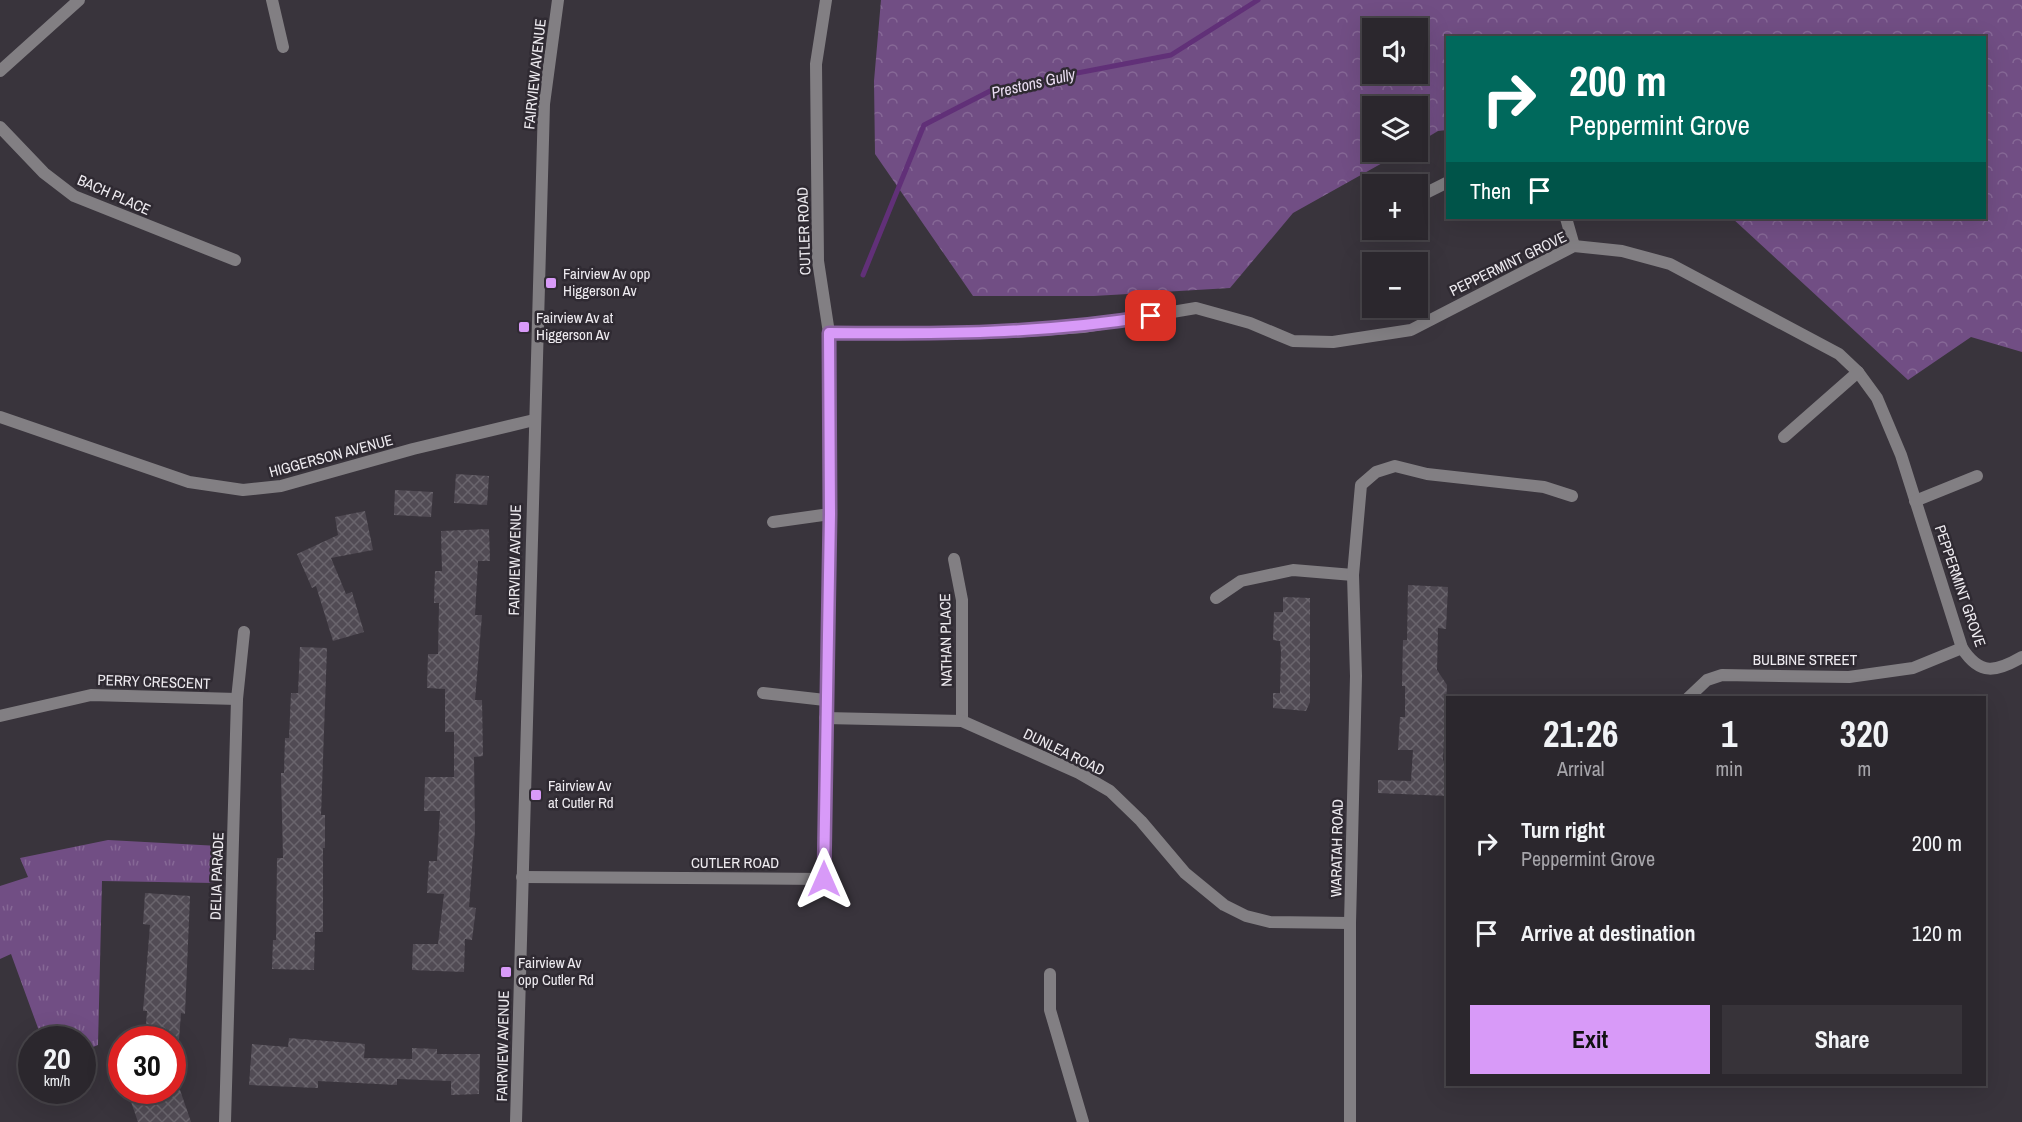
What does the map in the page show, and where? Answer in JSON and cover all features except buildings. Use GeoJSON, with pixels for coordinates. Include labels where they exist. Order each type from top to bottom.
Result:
{"type":"FeatureCollection","features":[{"type":"Feature","properties":{"kind":"street"},"geometry":{"type":"LineString","coordinates":[[0,71],[79,0]]}},
{"type":"Feature","properties":{"kind":"street"},"geometry":{"type":"LineString","coordinates":[[272,0],[283,46]]}},
{"type":"Feature","properties":{"kind":"street","name":"FAIRVIEW AVENUE"},"geometry":{"type":"LineString","coordinates":[[516,1122],[544,104],[558,0]]}},
{"type":"Feature","properties":{"kind":"street","name":"CUTLER ROAD"},"geometry":{"type":"LineString","coordinates":[[522,877],[824,879],[825,700],[830,514],[829,333],[818,261],[816,64],[826,0]]}},
{"type":"Feature","properties":{"kind":"street","name":"BACH PLACE"},"geometry":{"type":"LineString","coordinates":[[0,127],[44,174],[75,196],[235,260]]}},
{"type":"Feature","properties":{"kind":"street"},"geometry":{"type":"LineString","coordinates":[[1428,192],[1446,183]]}},
{"type":"Feature","properties":{"kind":"street"},"geometry":{"type":"LineString","coordinates":[[1566,219],[1574,246]]}},
{"type":"Feature","properties":{"kind":"street","name":"PEPPERMINT GROVE"},"geometry":{"type":"LineString","coordinates":[[829,333],[1012,332],[1083,327],[1196,308],[1250,323],[1293,341],[1333,342],[1411,330],[1574,246],[1622,251],[1670,264],[1839,354],[1858,372],[1877,398],[1901,455],[1962,648],[1970,660],[1992,669],[2003,668],[2022,657]]}},
{"type":"Feature","properties":{"kind":"street"},"geometry":{"type":"LineString","coordinates":[[1784,437],[1858,372]]}},
{"type":"Feature","properties":{"kind":"street","name":"HIGGERSON AVENUE"},"geometry":{"type":"LineString","coordinates":[[0,417],[189,482],[243,490],[281,486],[413,449],[534,420]]}},
{"type":"Feature","properties":{"kind":"street","name":"WARATAH ROAD"},"geometry":{"type":"LineString","coordinates":[[1350,1122],[1350,923],[1356,676],[1353,575],[1361,485],[1376,472],[1395,466],[1427,474],[1544,486],[1572,496]]}},
{"type":"Feature","properties":{"kind":"street"},"geometry":{"type":"LineString","coordinates":[[1915,501],[1977,476]]}},
{"type":"Feature","properties":{"kind":"street"},"geometry":{"type":"LineString","coordinates":[[774,522],[830,514]]}},
{"type":"Feature","properties":{"kind":"street","name":"NATHAN PLACE"},"geometry":{"type":"LineString","coordinates":[[954,559],[962,600],[962,721]]}},
{"type":"Feature","properties":{"kind":"street"},"geometry":{"type":"LineString","coordinates":[[1216,598],[1241,581],[1293,570],[1353,575]]}},
{"type":"Feature","properties":{"kind":"street","name":"DELIA PARADE"},"geometry":{"type":"LineString","coordinates":[[225,1122],[237,699],[244,632]]}},
{"type":"Feature","properties":{"kind":"street","name":"BULBINE STREET"},"geometry":{"type":"LineString","coordinates":[[1690,696],[1707,680],[1722,675],[1849,677],[1912,668],[1962,648]]}},
{"type":"Feature","properties":{"kind":"street"},"geometry":{"type":"LineString","coordinates":[[763,693],[825,700]]}},
{"type":"Feature","properties":{"kind":"street","name":"PERRY CRESCENT"},"geometry":{"type":"LineString","coordinates":[[0,716],[91,695],[237,699]]}},
{"type":"Feature","properties":{"kind":"street","name":"DUNLEA ROAD"},"geometry":{"type":"LineString","coordinates":[[825,718],[962,721],[1060,764],[1110,791],[1141,821],[1185,873],[1224,905],[1246,916],[1270,922],[1350,923]]}},
{"type":"Feature","properties":{"kind":"street"},"geometry":{"type":"LineString","coordinates":[[1050,974],[1050,1010],[1083,1122]]}},
{"type":"Feature","properties":{"kind":"green space"},"geometry":{"type":"Polygon","coordinates":[[[881,0],[2022,0],[2022,352],[1971,337],[1908,380],[1733,219],[1986,219],[1986,36],[1446,36],[1446,130],[1438,131],[1428,137],[1428,96],[1362,96],[1362,162],[1384,162],[1293,213],[1230,288],[1094,296],[973,296],[875,154],[874,81],[881,0]]]}},
{"type":"Feature","properties":{"kind":"green space"},"geometry":{"type":"Polygon","coordinates":[[[108,840],[219,846],[214,883],[102,881],[98,1045],[96,1046],[96,1026],[37,1026],[11,954],[0,959],[0,886],[28,877],[20,858],[108,840]]]}},
{"type":"Feature","properties":{"kind":"waterway","name":"Prestons Gully"},"geometry":{"type":"LineString","coordinates":[[863,275],[924,125],[994,89],[1171,55],[1258,0]]}},
{"type":"Feature","properties":{"kind":"place","name":"Fairview Av opp Higgerson Av"},"geometry":{"type":"Point","coordinates":[551,283]}},
{"type":"Feature","properties":{"kind":"place","name":"Fairview Av at Higgerson Av"},"geometry":{"type":"Point","coordinates":[524,327]}},
{"type":"Feature","properties":{"kind":"place","name":"Fairview Av at Cutler Rd"},"geometry":{"type":"Point","coordinates":[536,795]}},
{"type":"Feature","properties":{"kind":"place","name":"Fairview Av opp Cutler Rd"},"geometry":{"type":"Point","coordinates":[506,972]}},
{"type":"Feature","properties":{"kind":"route"},"geometry":{"type":"LineString","coordinates":[[824,879],[825,700],[830,514],[829,333],[1012,332],[1083,327],[1151,316]]}}]}
